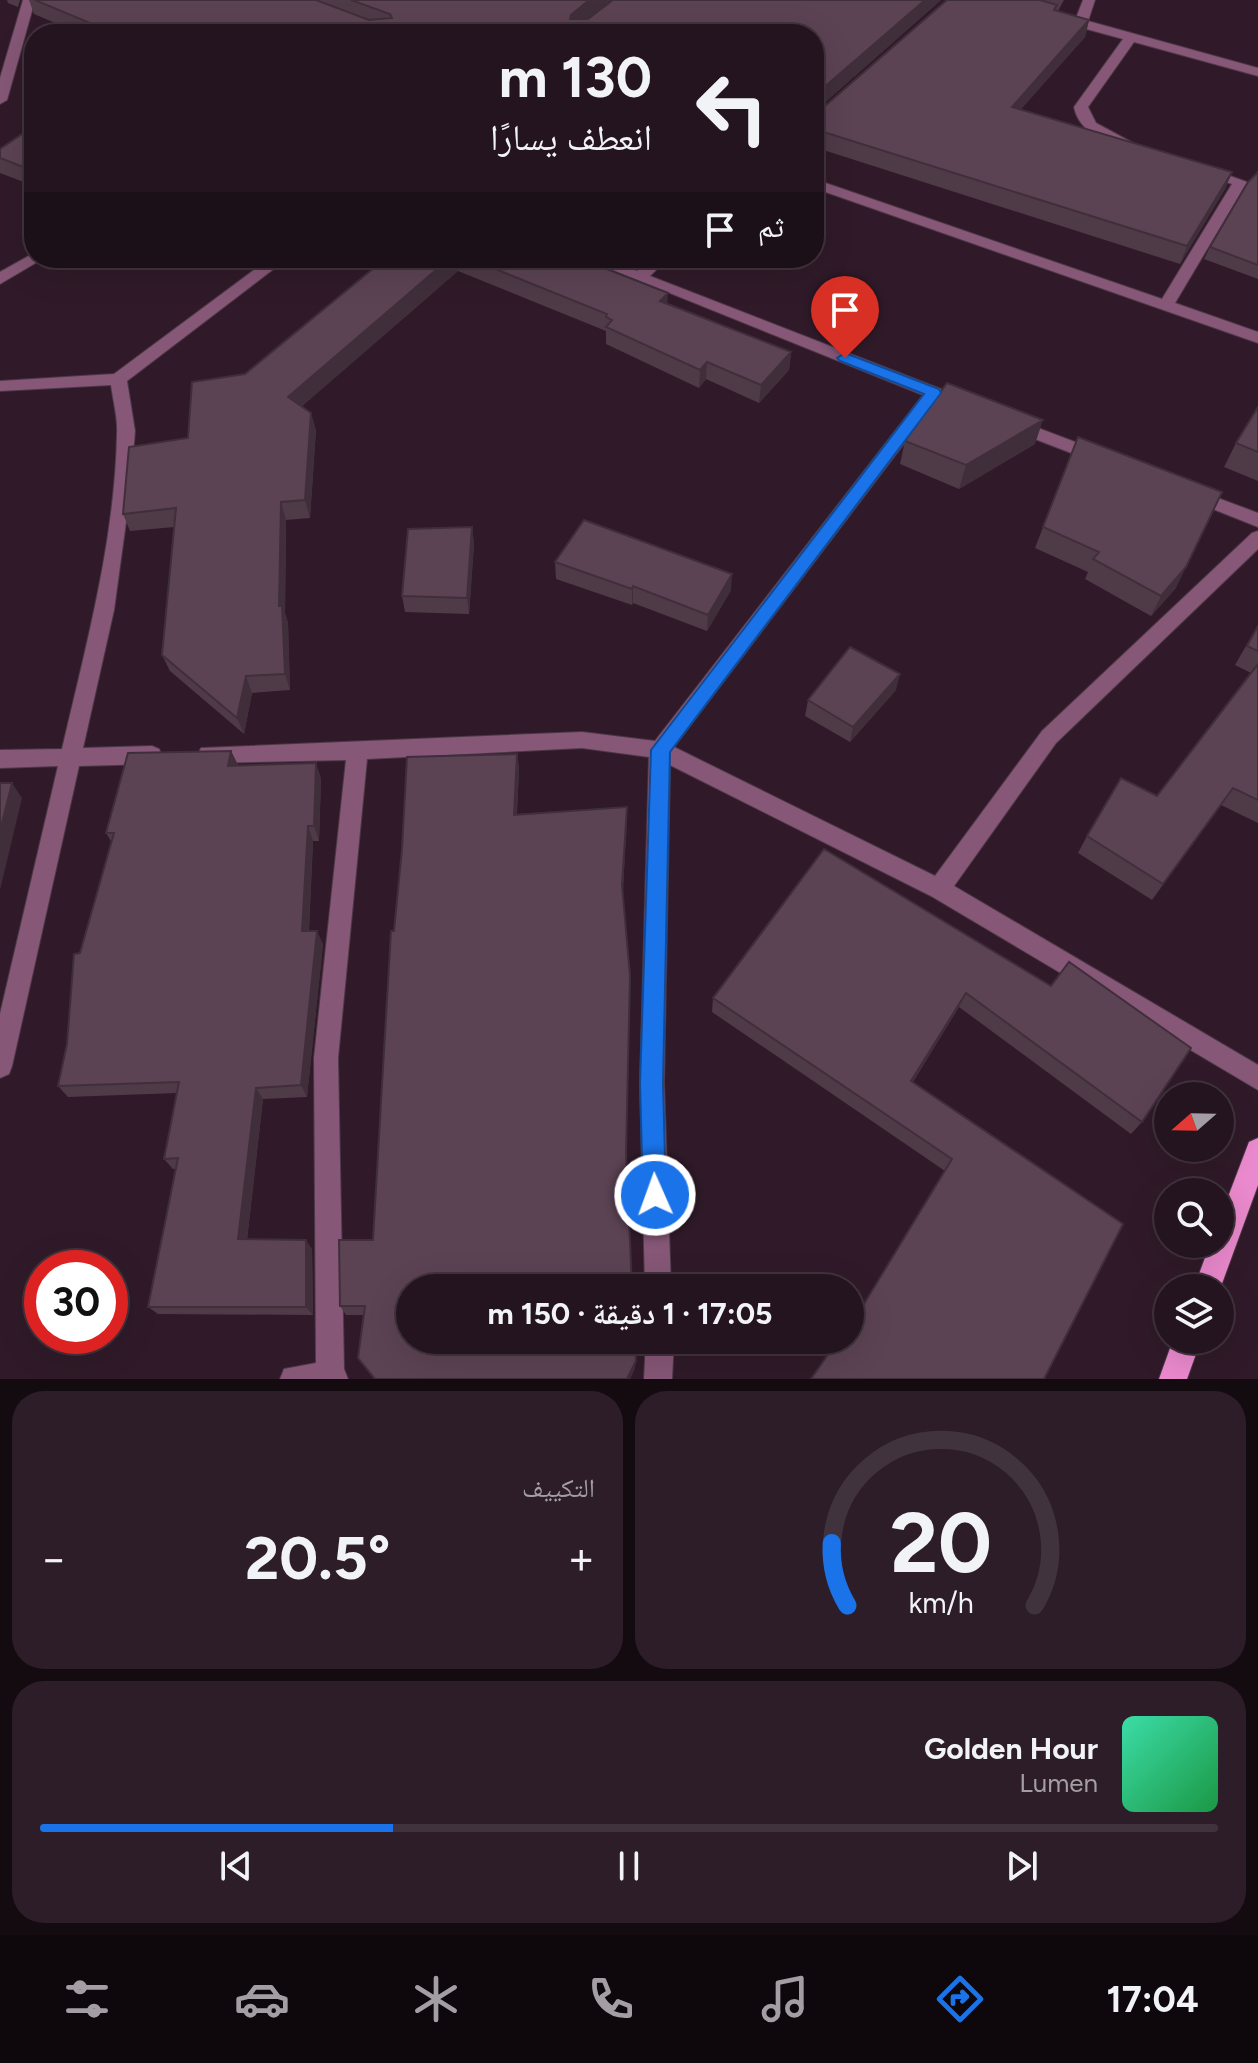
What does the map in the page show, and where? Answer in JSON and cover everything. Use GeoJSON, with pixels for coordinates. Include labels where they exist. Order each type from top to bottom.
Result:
{"type":"FeatureCollection","features":[{"type":"Feature","properties":{"kind":"main road"},"geometry":{"type":"LineString","coordinates":[[1212,1274],[1258,1151]]}},
{"type":"Feature","properties":{"kind":"main road"},"geometry":{"type":"LineString","coordinates":[[1173,1379],[1182,1354]]}},
{"type":"Feature","properties":{"kind":"street"},"geometry":{"type":"LineString","coordinates":[[0,100],[29,0]]}},
{"type":"Feature","properties":{"kind":"street"},"geometry":{"type":"LineString","coordinates":[[1081,23],[1089,0]]}},
{"type":"Feature","properties":{"kind":"street"},"geometry":{"type":"LineString","coordinates":[[1052,15],[1258,72]]}},
{"type":"Feature","properties":{"kind":"street"},"geometry":{"type":"LineString","coordinates":[[19,32],[24,34]]}},
{"type":"Feature","properties":{"kind":"street"},"geometry":{"type":"LineString","coordinates":[[1131,37],[1081,107],[1081,114],[1095,130],[1146,150]]}},
{"type":"Feature","properties":{"kind":"street"},"geometry":{"type":"LineString","coordinates":[[1166,305],[1240,182],[1187,165]]}},
{"type":"Feature","properties":{"kind":"street"},"geometry":{"type":"LineString","coordinates":[[824,186],[1258,338]]}},
{"type":"Feature","properties":{"kind":"street"},"geometry":{"type":"LineString","coordinates":[[0,279],[24,264]]}},
{"type":"Feature","properties":{"kind":"street"},"geometry":{"type":"LineString","coordinates":[[0,386],[118,379],[267,268]]}},
{"type":"Feature","properties":{"kind":"street"},"geometry":{"type":"LineString","coordinates":[[616,268],[963,404]]}},
{"type":"Feature","properties":{"kind":"street"},"geometry":{"type":"LineString","coordinates":[[639,277],[649,268]]}},
{"type":"Feature","properties":{"kind":"street"},"geometry":{"type":"LineString","coordinates":[[0,1066],[104,610],[121,493],[126,431],[118,379]]}},
{"type":"Feature","properties":{"kind":"street"},"geometry":{"type":"LineString","coordinates":[[658,1274],[652,1083],[660,750],[933,393]]}},
{"type":"Feature","properties":{"kind":"street"},"geometry":{"type":"LineString","coordinates":[[992,416],[1110,462]]}},
{"type":"Feature","properties":{"kind":"street"},"geometry":{"type":"LineString","coordinates":[[1169,485],[1258,520]]}},
{"type":"Feature","properties":{"kind":"street"},"geometry":{"type":"LineString","coordinates":[[939,889],[1049,737],[1258,538]]}},
{"type":"Feature","properties":{"kind":"street"},"geometry":{"type":"LineString","coordinates":[[0,759],[357,751],[582,740],[660,750],[939,889],[1258,1078]]}},
{"type":"Feature","properties":{"kind":"street"},"geometry":{"type":"LineString","coordinates":[[294,1379],[332,1377],[326,1058],[357,751]]}},
{"type":"Feature","properties":{"kind":"street"},"geometry":{"type":"LineString","coordinates":[[658,1379],[659,1354]]}},
{"type":"Feature","properties":{"kind":"building"},"geometry":{"type":"Polygon","coordinates":[[[35,0],[316,0],[369,20],[392,18],[390,14],[351,0],[589,0],[570,19],[588,19],[613,0],[925,0],[824,87],[824,24],[92,24],[35,0]]]}},
{"type":"Feature","properties":{"kind":"building"},"geometry":{"type":"Polygon","coordinates":[[[947,0],[1040,0],[1057,5],[1054,10],[1089,20],[1012,107],[1232,172],[1187,246],[824,132],[824,107],[947,0]]]}},
{"type":"Feature","properties":{"kind":"building"},"geometry":{"type":"Polygon","coordinates":[[[24,133],[24,167],[0,158],[0,149],[24,133]]]}},
{"type":"Feature","properties":{"kind":"building"},"geometry":{"type":"Polygon","coordinates":[[[1258,172],[1258,265],[1210,247],[1248,182],[1258,172]]]}},
{"type":"Feature","properties":{"kind":"building"},"geometry":{"type":"Polygon","coordinates":[[[374,268],[438,268],[288,397],[311,413],[305,500],[281,502],[279,606],[282,606],[285,674],[246,676],[237,718],[162,655],[176,508],[123,514],[129,447],[188,438],[192,382],[245,374],[374,268]]]}},
{"type":"Feature","properties":{"kind":"building"},"geometry":{"type":"Polygon","coordinates":[[[493,268],[604,268],[668,293],[660,301],[791,352],[761,385],[707,362],[700,370],[606,327],[612,320],[606,317],[607,314],[493,268]]]}},
{"type":"Feature","properties":{"kind":"building"},"geometry":{"type":"Polygon","coordinates":[[[947,383],[1043,420],[966,465],[905,441],[947,383]]]}},
{"type":"Feature","properties":{"kind":"building"},"geometry":{"type":"Polygon","coordinates":[[[1258,407],[1258,452],[1236,443],[1258,407]]]}},
{"type":"Feature","properties":{"kind":"building"},"geometry":{"type":"Polygon","coordinates":[[[1078,437],[1222,492],[1186,567],[1161,596],[1093,559],[1099,552],[1043,527],[1078,437]]]}},
{"type":"Feature","properties":{"kind":"building"},"geometry":{"type":"Polygon","coordinates":[[[584,520],[732,574],[708,615],[633,586],[632,589],[555,562],[584,520]]]}},
{"type":"Feature","properties":{"kind":"building"},"geometry":{"type":"Polygon","coordinates":[[[472,527],[467,598],[402,596],[408,529],[472,527]]]}},
{"type":"Feature","properties":{"kind":"building"},"geometry":{"type":"Polygon","coordinates":[[[1258,626],[1258,651],[1247,646],[1258,626]]]}},
{"type":"Feature","properties":{"kind":"building"},"geometry":{"type":"Polygon","coordinates":[[[850,647],[900,674],[853,727],[808,700],[850,647]]]}},
{"type":"Feature","properties":{"kind":"building"},"geometry":{"type":"Polygon","coordinates":[[[1258,664],[1258,800],[1233,788],[1163,884],[1087,836],[1121,778],[1157,796],[1258,664]]]}},
{"type":"Feature","properties":{"kind":"building"},"geometry":{"type":"Polygon","coordinates":[[[231,751],[228,766],[316,763],[314,826],[308,826],[302,931],[317,931],[301,1085],[256,1088],[238,1239],[306,1240],[306,1307],[148,1307],[178,1158],[164,1159],[179,1082],[58,1086],[67,1044],[74,954],[80,953],[114,833],[106,833],[128,753],[231,751]]]}},
{"type":"Feature","properties":{"kind":"building"},"geometry":{"type":"Polygon","coordinates":[[[517,754],[514,815],[627,807],[622,885],[630,976],[626,1152],[631,1274],[396,1274],[396,1354],[636,1354],[636,1361],[627,1379],[375,1379],[358,1358],[365,1306],[340,1306],[339,1240],[373,1240],[391,931],[394,931],[402,849],[407,757],[517,754]]]}},
{"type":"Feature","properties":{"kind":"building"},"geometry":{"type":"Polygon","coordinates":[[[0,783],[12,783],[0,831],[0,783]]]}},
{"type":"Feature","properties":{"kind":"building"},"geometry":{"type":"Polygon","coordinates":[[[824,849],[1051,986],[1069,962],[1191,1048],[1168,1082],[1154,1082],[1154,1104],[1142,1122],[966,993],[911,1081],[1123,1224],[1044,1379],[811,1379],[828,1354],[864,1354],[864,1304],[952,1159],[713,998],[824,849]]]}},
{"type":"Feature","properties":{"kind":"route"},"geometry":{"type":"LineString","coordinates":[[655,1195],[652,1083],[660,750],[933,393],[845,358]]}}]}
